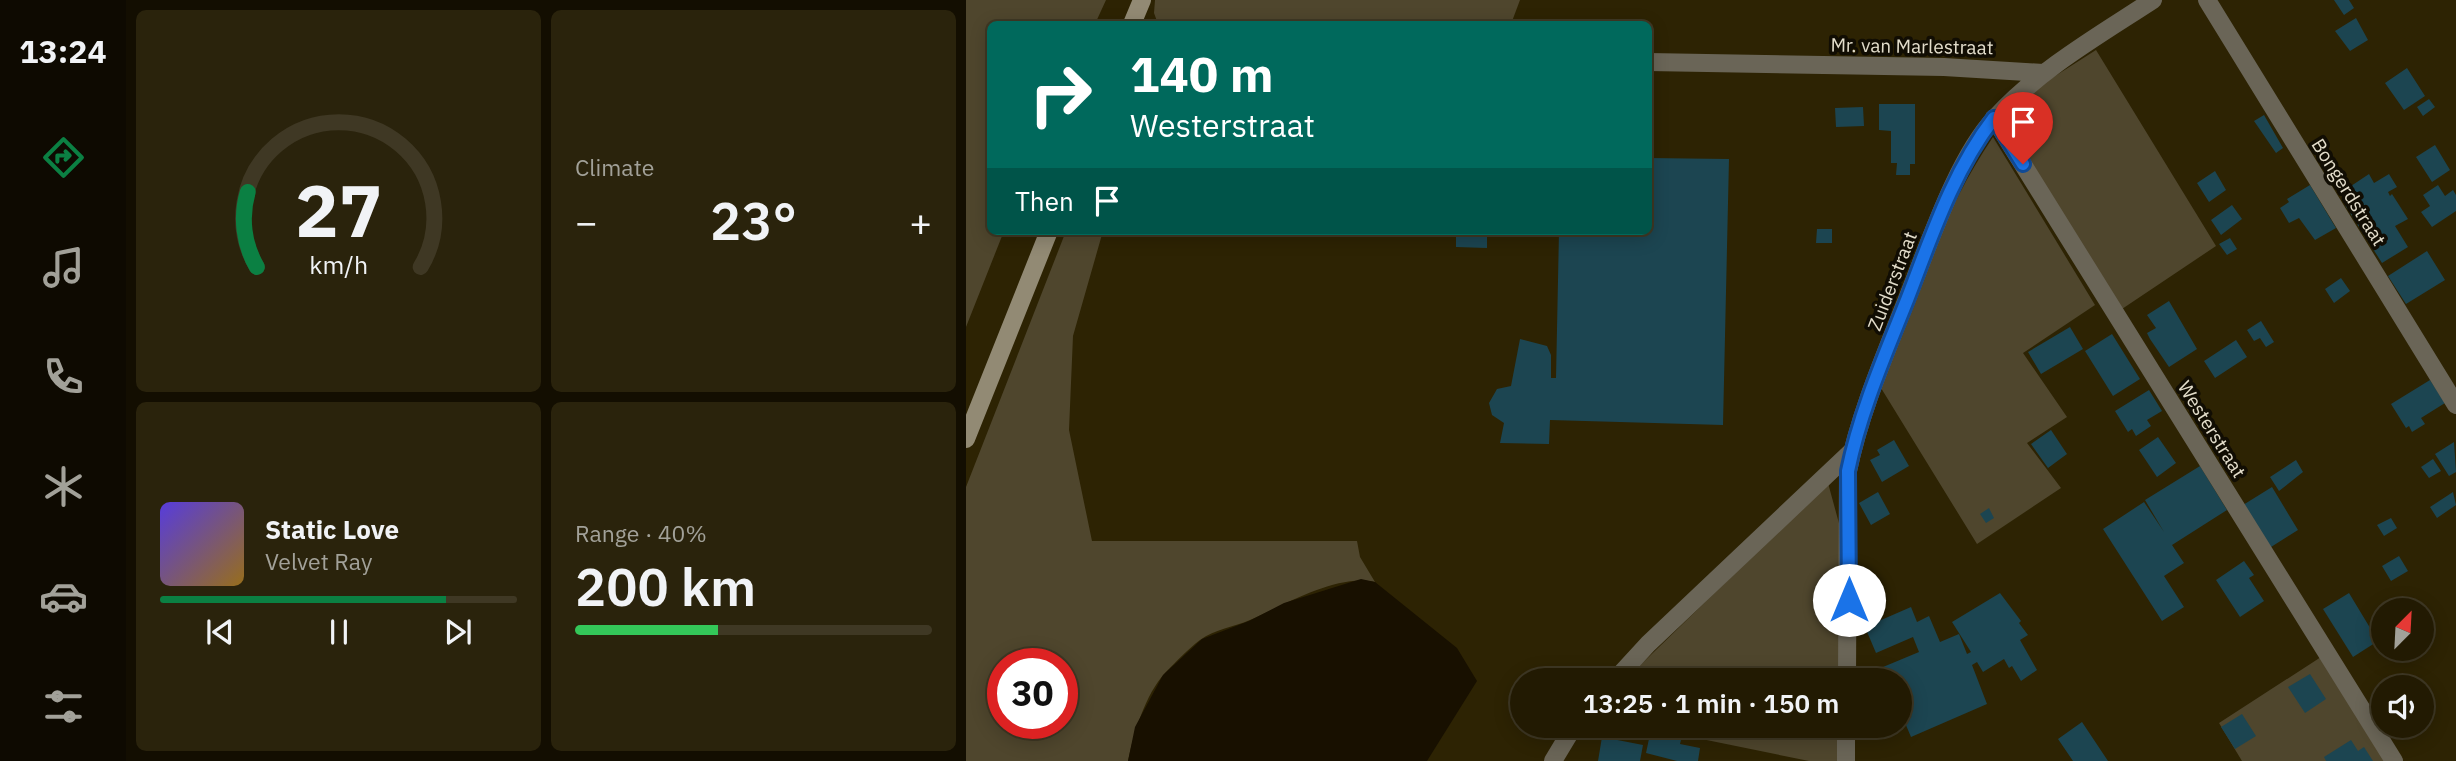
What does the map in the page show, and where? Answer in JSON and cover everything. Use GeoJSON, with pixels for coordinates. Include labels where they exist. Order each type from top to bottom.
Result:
{"type":"FeatureCollection","features":[{"type":"Feature","properties":{"kind":"main road"},"geometry":{"type":"LineString","coordinates":[[1133,21],[1142,0]]}},
{"type":"Feature","properties":{"kind":"main road"},"geometry":{"type":"LineString","coordinates":[[966,439],[1047,235]]}},
{"type":"Feature","properties":{"kind":"street"},"geometry":{"type":"LineString","coordinates":[[2043,73],[2153,0]]}},
{"type":"Feature","properties":{"kind":"street","name":"Bongerdstraat"},"geometry":{"type":"LineString","coordinates":[[2207,0],[2456,405]]}},
{"type":"Feature","properties":{"kind":"street","name":"Mr. van Marlestraat"},"geometry":{"type":"LineString","coordinates":[[1652,62],[1956,67],[2043,73]]}},
{"type":"Feature","properties":{"kind":"street","name":"Zuiderstraat"},"geometry":{"type":"LineString","coordinates":[[1847,668],[1848,471],[1852,451],[1874,385],[1944,208],[1980,137],[1994,118],[2043,73]]}},
{"type":"Feature","properties":{"kind":"street","name":"Westerstraat"},"geometry":{"type":"LineString","coordinates":[[1994,118],[2394,761]]}},
{"type":"Feature","properties":{"kind":"street","name":"Zuiderstraat"},"geometry":{"type":"LineString","coordinates":[[1627,668],[1676,617],[1852,451]]}},
{"type":"Feature","properties":{"kind":"street"},"geometry":{"type":"LineString","coordinates":[[1553,761],[1567,738]]}},
{"type":"Feature","properties":{"kind":"street"},"geometry":{"type":"LineString","coordinates":[[1846,738],[1846,761]]}},
{"type":"Feature","properties":{"kind":"shaded area"},"geometry":{"type":"Polygon","coordinates":[[[966,0],[1106,0],[1096,21],[987,21],[987,235],[1002,235],[966,327],[966,0]]]}},
{"type":"Feature","properties":{"kind":"shaded area"},"geometry":{"type":"Polygon","coordinates":[[[1155,0],[1520,0],[1512,21],[1157,21],[1154,13],[1155,0]]]}},
{"type":"Feature","properties":{"kind":"shaded area"},"geometry":{"type":"Polygon","coordinates":[[[2096,50],[2216,246],[2119,311],[2009,137],[2018,108],[2041,85],[2096,50]]]}},
{"type":"Feature","properties":{"kind":"shaded area"},"geometry":{"type":"Polygon","coordinates":[[[1993,137],[2095,305],[2023,353],[2067,417],[2027,443],[2061,488],[1977,544],[1881,388],[1916,291],[1943,227],[1993,137]]]}},
{"type":"Feature","properties":{"kind":"shaded area"},"geometry":{"type":"Polygon","coordinates":[[[1064,235],[1102,235],[1073,336],[1069,430],[1092,541],[1357,541],[1360,557],[1375,582],[1360,580],[1328,586],[1200,640],[1165,673],[1152,692],[1137,727],[1128,761],[966,761],[966,487],[1064,235]]]}},
{"type":"Feature","properties":{"kind":"shaded area"},"geometry":{"type":"Polygon","coordinates":[[[1828,483],[1843,538],[1842,668],[1637,668],[1828,483]]]}},
{"type":"Feature","properties":{"kind":"shaded area"},"geometry":{"type":"Polygon","coordinates":[[[1361,579],[1375,582],[1457,648],[1477,681],[1427,761],[1128,761],[1135,727],[1163,675],[1202,639],[1249,621],[1284,603],[1361,579]]]}},
{"type":"Feature","properties":{"kind":"shaded area"},"geometry":{"type":"Polygon","coordinates":[[[2321,657],[2386,761],[2242,761],[2219,723],[2321,657]]]}},
{"type":"Feature","properties":{"kind":"shaded area"},"geometry":{"type":"Polygon","coordinates":[[[1697,738],[1842,738],[1842,761],[1809,761],[1697,738]]]}},
{"type":"Feature","properties":{"kind":"building"},"geometry":{"type":"Polygon","coordinates":[[[2334,0],[2349,0],[2354,8],[2344,15],[2334,0]]]}},
{"type":"Feature","properties":{"kind":"building"},"geometry":{"type":"Polygon","coordinates":[[[2356,18],[2368,40],[2350,51],[2335,31],[2356,18]]]}},
{"type":"Feature","properties":{"kind":"building"},"geometry":{"type":"Polygon","coordinates":[[[2407,68],[2425,96],[2404,110],[2385,83],[2407,68]]]}},
{"type":"Feature","properties":{"kind":"building"},"geometry":{"type":"Polygon","coordinates":[[[2429,99],[2435,107],[2423,116],[2417,107],[2429,99]]]}},
{"type":"Feature","properties":{"kind":"building"},"geometry":{"type":"Polygon","coordinates":[[[1879,104],[1915,104],[1915,164],[1910,164],[1910,175],[1896,175],[1897,163],[1891,163],[1891,131],[1879,130],[1879,104]]]}},
{"type":"Feature","properties":{"kind":"building"},"geometry":{"type":"Polygon","coordinates":[[[1863,107],[1864,126],[1836,127],[1835,108],[1863,107]]]}},
{"type":"Feature","properties":{"kind":"building"},"geometry":{"type":"Polygon","coordinates":[[[2264,115],[2283,148],[2276,153],[2254,121],[2264,115]]]}},
{"type":"Feature","properties":{"kind":"building"},"geometry":{"type":"Polygon","coordinates":[[[2435,145],[2450,170],[2432,182],[2416,157],[2435,145]]]}},
{"type":"Feature","properties":{"kind":"building"},"geometry":{"type":"Polygon","coordinates":[[[1652,158],[1729,159],[1723,425],[1550,420],[1549,444],[1500,443],[1504,423],[1492,415],[1489,403],[1497,389],[1511,386],[1520,339],[1547,346],[1551,355],[1551,378],[1556,378],[1559,235],[1652,235],[1652,158]]]}},
{"type":"Feature","properties":{"kind":"building"},"geometry":{"type":"Polygon","coordinates":[[[2215,171],[2226,190],[2209,202],[2197,183],[2215,171]]]}},
{"type":"Feature","properties":{"kind":"building"},"geometry":{"type":"Polygon","coordinates":[[[2369,174],[2374,183],[2389,174],[2397,187],[2388,192],[2408,219],[2395,226],[2408,247],[2382,263],[2345,205],[2357,197],[2351,186],[2369,174]]]}},
{"type":"Feature","properties":{"kind":"building"},"geometry":{"type":"Polygon","coordinates":[[[2310,185],[2336,228],[2315,240],[2299,218],[2289,223],[2280,208],[2289,202],[2287,199],[2310,185]]]}},
{"type":"Feature","properties":{"kind":"building"},"geometry":{"type":"Polygon","coordinates":[[[2438,185],[2445,196],[2453,190],[2456,195],[2456,211],[2432,227],[2421,212],[2430,206],[2423,195],[2438,185]]]}},
{"type":"Feature","properties":{"kind":"building"},"geometry":{"type":"Polygon","coordinates":[[[2232,205],[2242,219],[2221,235],[2211,220],[2232,205]]]}},
{"type":"Feature","properties":{"kind":"building"},"geometry":{"type":"Polygon","coordinates":[[[1817,229],[1832,229],[1832,243],[1816,243],[1817,229]]]}},
{"type":"Feature","properties":{"kind":"building"},"geometry":{"type":"Polygon","coordinates":[[[1456,235],[1487,235],[1487,248],[1456,247],[1456,235]]]}},
{"type":"Feature","properties":{"kind":"building"},"geometry":{"type":"Polygon","coordinates":[[[2230,238],[2237,249],[2227,255],[2219,244],[2230,238]]]}},
{"type":"Feature","properties":{"kind":"building"},"geometry":{"type":"Polygon","coordinates":[[[2427,251],[2445,280],[2406,304],[2388,276],[2427,251]]]}},
{"type":"Feature","properties":{"kind":"building"},"geometry":{"type":"Polygon","coordinates":[[[2341,278],[2350,291],[2334,303],[2325,289],[2341,278]]]}},
{"type":"Feature","properties":{"kind":"building"},"geometry":{"type":"Polygon","coordinates":[[[2169,301],[2197,349],[2169,367],[2147,333],[2156,328],[2147,315],[2169,301]]]}},
{"type":"Feature","properties":{"kind":"building"},"geometry":{"type":"Polygon","coordinates":[[[2261,321],[2274,342],[2266,347],[2260,338],[2254,341],[2247,330],[2261,321]]]}},
{"type":"Feature","properties":{"kind":"building"},"geometry":{"type":"Polygon","coordinates":[[[2070,327],[2083,349],[2041,374],[2028,352],[2070,327]]]}},
{"type":"Feature","properties":{"kind":"building"},"geometry":{"type":"Polygon","coordinates":[[[2112,334],[2140,379],[2113,396],[2085,351],[2112,334]]]}},
{"type":"Feature","properties":{"kind":"building"},"geometry":{"type":"Polygon","coordinates":[[[2236,340],[2247,357],[2215,378],[2204,361],[2236,340]]]}},
{"type":"Feature","properties":{"kind":"building"},"geometry":{"type":"Polygon","coordinates":[[[2430,380],[2445,403],[2421,418],[2425,424],[2412,432],[2409,426],[2406,428],[2391,404],[2430,380]]]}},
{"type":"Feature","properties":{"kind":"building"},"geometry":{"type":"Polygon","coordinates":[[[2149,390],[2162,411],[2147,420],[2151,426],[2136,436],[2132,429],[2128,432],[2115,411],[2149,390]]]}},
{"type":"Feature","properties":{"kind":"building"},"geometry":{"type":"Polygon","coordinates":[[[2051,430],[2067,454],[2048,468],[2031,444],[2051,430]]]}},
{"type":"Feature","properties":{"kind":"building"},"geometry":{"type":"Polygon","coordinates":[[[2158,437],[2176,463],[2157,477],[2139,450],[2158,437]]]}},
{"type":"Feature","properties":{"kind":"building"},"geometry":{"type":"Polygon","coordinates":[[[1894,440],[1909,466],[1882,482],[1870,460],[1880,455],[1877,450],[1894,440]]]}},
{"type":"Feature","properties":{"kind":"building"},"geometry":{"type":"Polygon","coordinates":[[[2454,442],[2456,472],[2449,476],[2435,454],[2454,442]]]}},
{"type":"Feature","properties":{"kind":"building"},"geometry":{"type":"Polygon","coordinates":[[[2433,459],[2441,471],[2429,478],[2421,467],[2433,459]]]}},
{"type":"Feature","properties":{"kind":"building"},"geometry":{"type":"Polygon","coordinates":[[[2296,460],[2303,472],[2279,491],[2270,477],[2296,460]]]}},
{"type":"Feature","properties":{"kind":"building"},"geometry":{"type":"Polygon","coordinates":[[[2200,466],[2227,510],[2172,545],[2184,563],[2164,576],[2184,607],[2162,621],[2103,529],[2144,502],[2164,532],[2145,500],[2200,466]]]}},
{"type":"Feature","properties":{"kind":"building"},"geometry":{"type":"Polygon","coordinates":[[[2272,487],[2298,530],[2271,547],[2243,505],[2272,487]]]}},
{"type":"Feature","properties":{"kind":"building"},"geometry":{"type":"Polygon","coordinates":[[[1878,492],[1890,514],[1871,525],[1859,503],[1878,492]]]}},
{"type":"Feature","properties":{"kind":"building"},"geometry":{"type":"Polygon","coordinates":[[[2453,492],[2456,505],[2437,518],[2430,507],[2453,492]]]}},
{"type":"Feature","properties":{"kind":"building"},"geometry":{"type":"Polygon","coordinates":[[[1989,508],[1994,518],[1986,523],[1980,514],[1989,508]]]}},
{"type":"Feature","properties":{"kind":"building"},"geometry":{"type":"Polygon","coordinates":[[[2391,518],[2397,528],[2384,536],[2377,525],[2391,518]]]}},
{"type":"Feature","properties":{"kind":"building"},"geometry":{"type":"Polygon","coordinates":[[[2399,556],[2408,571],[2391,581],[2382,566],[2399,556]]]}},
{"type":"Feature","properties":{"kind":"building"},"geometry":{"type":"Polygon","coordinates":[[[2244,561],[2254,575],[2249,578],[2264,601],[2240,617],[2216,580],[2244,561]]]}},
{"type":"Feature","properties":{"kind":"building"},"geometry":{"type":"Polygon","coordinates":[[[2000,593],[2028,635],[2020,640],[2037,670],[2021,681],[2004,659],[1983,672],[1977,662],[1972,665],[1987,704],[1912,737],[1912,668],[1883,667],[1919,652],[1913,637],[1876,653],[1865,627],[1911,607],[1917,622],[1929,616],[1940,642],[1959,634],[1967,654],[1971,652],[1952,622],[2000,593]]]}},
{"type":"Feature","properties":{"kind":"building"},"geometry":{"type":"Polygon","coordinates":[[[2349,593],[2371,629],[2371,645],[2353,657],[2323,609],[2349,593]]]}},
{"type":"Feature","properties":{"kind":"building"},"geometry":{"type":"Polygon","coordinates":[[[2310,674],[2326,699],[2305,713],[2288,687],[2310,674]]]}},
{"type":"Feature","properties":{"kind":"building"},"geometry":{"type":"Polygon","coordinates":[[[2242,714],[2256,736],[2235,749],[2221,727],[2242,714]]]}},
{"type":"Feature","properties":{"kind":"building"},"geometry":{"type":"Polygon","coordinates":[[[2082,722],[2108,761],[2073,761],[2058,739],[2082,722]]]}},
{"type":"Feature","properties":{"kind":"building"},"geometry":{"type":"Polygon","coordinates":[[[1602,738],[1643,745],[1640,761],[1598,761],[1602,738]]]}},
{"type":"Feature","properties":{"kind":"building"},"geometry":{"type":"Polygon","coordinates":[[[1649,738],[1681,740],[1680,744],[1700,748],[1698,761],[1677,761],[1646,753],[1649,738]]]}},
{"type":"Feature","properties":{"kind":"building"},"geometry":{"type":"Polygon","coordinates":[[[2351,740],[2358,751],[2364,747],[2373,761],[2326,761],[2324,757],[2351,740]]]}},
{"type":"Feature","properties":{"kind":"route"},"geometry":{"type":"LineString","coordinates":[[1849,600],[1848,471],[1852,451],[1874,385],[1930,242],[1980,137],[1994,118],[2023,164]]}}]}
